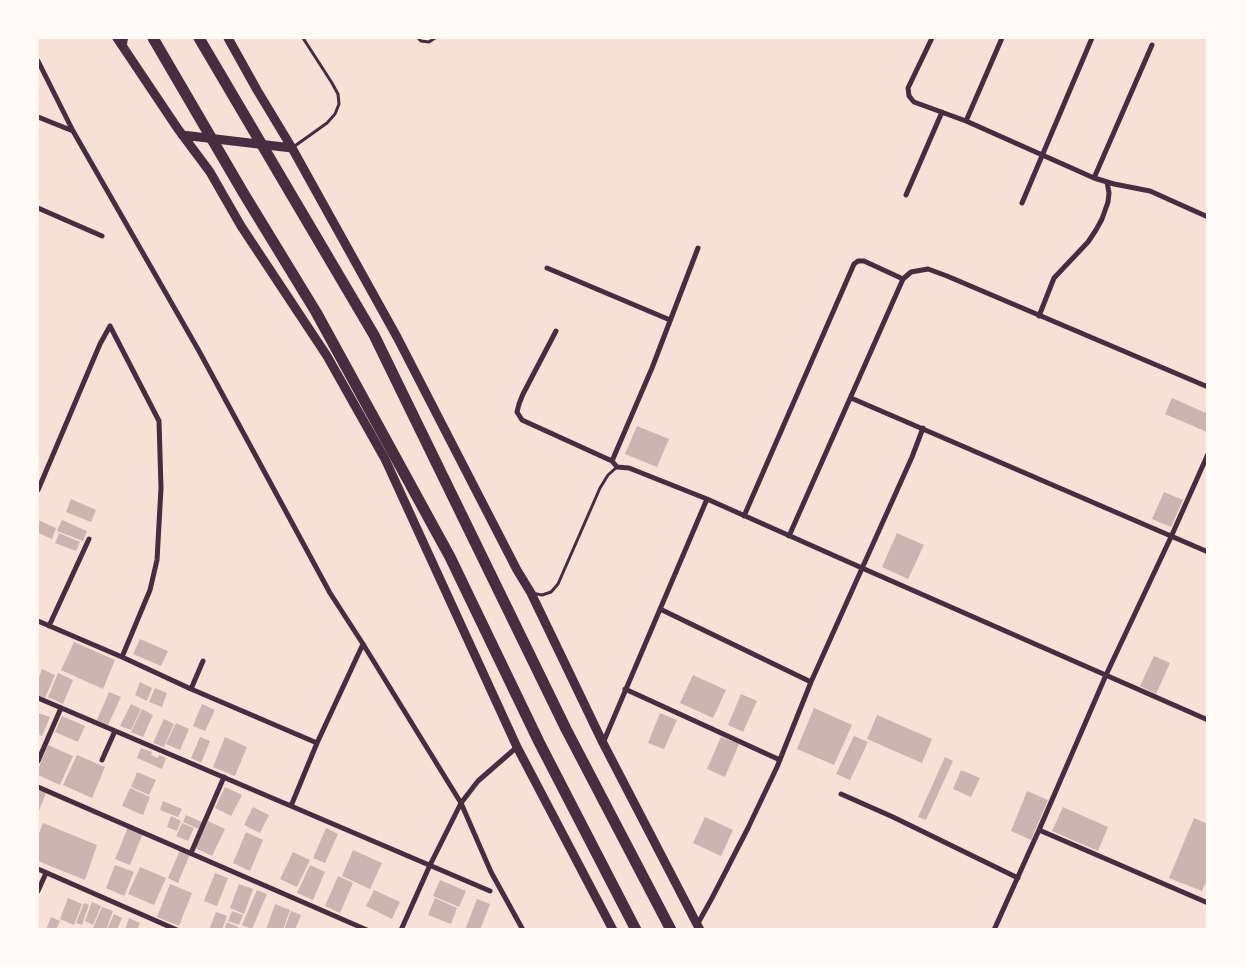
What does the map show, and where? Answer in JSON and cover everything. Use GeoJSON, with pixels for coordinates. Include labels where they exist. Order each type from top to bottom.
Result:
{"type":"FeatureCollection","features":[{"type":"Feature","properties":{"kind":"highway"},"geometry":{"type":"LineString","coordinates":[[153,38],[244,194],[316,312],[450,556],[539,742],[636,930]]}},
{"type":"Feature","properties":{"kind":"highway"},"geometry":{"type":"LineString","coordinates":[[199,38],[374,335],[566,729],[671,930]]}},
{"type":"Feature","properties":{"kind":"street"},"geometry":{"type":"LineString","coordinates":[[228,38],[292,148],[397,337],[517,570],[531,593],[603,743],[699,927]]}},
{"type":"Feature","properties":{"kind":"street"},"geometry":{"type":"LineString","coordinates":[[932,38],[908,88],[909,96],[914,102],[966,121],[1094,178],[1150,191],[1208,217]]}},
{"type":"Feature","properties":{"kind":"street"},"geometry":{"type":"LineString","coordinates":[[966,121],[1002,38]]}},
{"type":"Feature","properties":{"kind":"street"},"geometry":{"type":"LineString","coordinates":[[1022,203],[1092,38]]}},
{"type":"Feature","properties":{"kind":"street"},"geometry":{"type":"LineString","coordinates":[[121,40],[182,135],[210,172],[241,226],[326,356],[385,459],[517,747],[613,930]]}},
{"type":"Feature","properties":{"kind":"street"},"geometry":{"type":"LineString","coordinates":[[1094,178],[1152,45]]}},
{"type":"Feature","properties":{"kind":"street"},"geometry":{"type":"LineString","coordinates":[[38,61],[73,131],[198,351],[330,593],[461,802],[491,872],[524,930]]}},
{"type":"Feature","properties":{"kind":"street"},"geometry":{"type":"LineString","coordinates":[[906,194],[942,112]]}},
{"type":"Feature","properties":{"kind":"street"},"geometry":{"type":"LineString","coordinates":[[38,117],[73,131]]}},
{"type":"Feature","properties":{"kind":"street"},"geometry":{"type":"LineString","coordinates":[[182,135],[292,148]]}},
{"type":"Feature","properties":{"kind":"street"},"geometry":{"type":"LineString","coordinates":[[1039,316],[1054,278],[1088,242],[1102,219],[1108,202],[1107,182]]}},
{"type":"Feature","properties":{"kind":"street"},"geometry":{"type":"LineString","coordinates":[[38,208],[102,236]]}},
{"type":"Feature","properties":{"kind":"street"},"geometry":{"type":"LineString","coordinates":[[612,460],[652,368],[698,248]]}},
{"type":"Feature","properties":{"kind":"street"},"geometry":{"type":"LineString","coordinates":[[744,516],[854,264],[858,261],[864,261],[903,279]]}},
{"type":"Feature","properties":{"kind":"street"},"geometry":{"type":"LineString","coordinates":[[547,268],[670,320]]}},
{"type":"Feature","properties":{"kind":"street"},"geometry":{"type":"LineString","coordinates":[[789,536],[903,279],[911,272],[928,269],[947,276],[1208,387]]}},
{"type":"Feature","properties":{"kind":"street"},"geometry":{"type":"LineString","coordinates":[[38,490],[100,344],[110,326],[159,421],[161,488],[157,560],[150,590],[122,657]]}},
{"type":"Feature","properties":{"kind":"street"},"geometry":{"type":"LineString","coordinates":[[556,331],[523,394],[517,412],[522,420],[612,460],[618,467],[629,468],[707,499],[1208,720]]}},
{"type":"Feature","properties":{"kind":"street"},"geometry":{"type":"LineString","coordinates":[[851,398],[1208,552]]}},
{"type":"Feature","properties":{"kind":"street"},"geometry":{"type":"LineString","coordinates":[[699,927],[780,760],[811,682],[923,428]]}},
{"type":"Feature","properties":{"kind":"street"},"geometry":{"type":"LineString","coordinates":[[994,930],[1106,675],[1208,454]]}},
{"type":"Feature","properties":{"kind":"street"},"geometry":{"type":"LineString","coordinates":[[603,743],[707,499]]}},
{"type":"Feature","properties":{"kind":"street"},"geometry":{"type":"LineString","coordinates":[[49,626],[89,539]]}},
{"type":"Feature","properties":{"kind":"street"},"geometry":{"type":"LineString","coordinates":[[660,609],[811,682]]}},
{"type":"Feature","properties":{"kind":"street"},"geometry":{"type":"LineString","coordinates":[[38,621],[317,743]]}},
{"type":"Feature","properties":{"kind":"street"},"geometry":{"type":"LineString","coordinates":[[291,806],[317,743],[363,644]]}},
{"type":"Feature","properties":{"kind":"street"},"geometry":{"type":"LineString","coordinates":[[191,689],[203,660]]}},
{"type":"Feature","properties":{"kind":"street"},"geometry":{"type":"LineString","coordinates":[[625,689],[780,760]]}},
{"type":"Feature","properties":{"kind":"street"},"geometry":{"type":"LineString","coordinates":[[38,698],[490,891]]}},
{"type":"Feature","properties":{"kind":"street"},"geometry":{"type":"LineString","coordinates":[[38,761],[61,708]]}},
{"type":"Feature","properties":{"kind":"street"},"geometry":{"type":"LineString","coordinates":[[102,760],[115,731]]}},
{"type":"Feature","properties":{"kind":"street"},"geometry":{"type":"LineString","coordinates":[[401,930],[430,864],[461,802],[478,781],[517,747]]}},
{"type":"Feature","properties":{"kind":"street"},"geometry":{"type":"LineString","coordinates":[[191,854],[224,778]]}},
{"type":"Feature","properties":{"kind":"street"},"geometry":{"type":"LineString","coordinates":[[38,787],[367,930]]}},
{"type":"Feature","properties":{"kind":"street"},"geometry":{"type":"LineString","coordinates":[[841,794],[893,817],[1018,878]]}},
{"type":"Feature","properties":{"kind":"street"},"geometry":{"type":"LineString","coordinates":[[1039,830],[1208,903]]}},
{"type":"Feature","properties":{"kind":"street"},"geometry":{"type":"LineString","coordinates":[[38,869],[177,930]]}},
{"type":"Feature","properties":{"kind":"street"},"geometry":{"type":"LineString","coordinates":[[38,891],[46,873]]}},
{"type":"Feature","properties":{"kind":"lane"},"geometry":{"type":"LineString","coordinates":[[292,148],[327,123],[335,114],[339,104],[338,94],[304,38]]}},
{"type":"Feature","properties":{"kind":"lane"},"geometry":{"type":"LineString","coordinates":[[418,38],[429,42],[435,38]]}},
{"type":"Feature","properties":{"kind":"lane"},"geometry":{"type":"LineString","coordinates":[[531,593],[542,595],[551,592],[558,584],[600,488],[608,475],[618,467]]}},
{"type":"Feature","properties":{"kind":"building"},"geometry":{"type":"Polygon","coordinates":[[[1172,398],[1208,414],[1207,432],[1165,414],[1172,398]]]}},
{"type":"Feature","properties":{"kind":"building"},"geometry":{"type":"Polygon","coordinates":[[[637,426],[669,439],[657,467],[625,454],[637,426]]]}},
{"type":"Feature","properties":{"kind":"building"},"geometry":{"type":"Polygon","coordinates":[[[1164,492],[1183,500],[1171,527],[1152,519],[1164,492]]]}},
{"type":"Feature","properties":{"kind":"building"},"geometry":{"type":"Polygon","coordinates":[[[71,499],[96,510],[91,522],[66,512],[71,499]]]}},
{"type":"Feature","properties":{"kind":"building"},"geometry":{"type":"Polygon","coordinates":[[[38,520],[56,528],[52,539],[38,533],[38,520]]]}},
{"type":"Feature","properties":{"kind":"building"},"geometry":{"type":"Polygon","coordinates":[[[62,520],[87,531],[83,541],[57,531],[62,520]]]}},
{"type":"Feature","properties":{"kind":"building"},"geometry":{"type":"Polygon","coordinates":[[[59,533],[80,542],[76,551],[55,543],[59,533]]]}},
{"type":"Feature","properties":{"kind":"building"},"geometry":{"type":"Polygon","coordinates":[[[897,533],[924,545],[908,579],[882,567],[897,533]]]}},
{"type":"Feature","properties":{"kind":"building"},"geometry":{"type":"Polygon","coordinates":[[[140,639],[168,651],[161,666],[133,654],[140,639]]]}},
{"type":"Feature","properties":{"kind":"building"},"geometry":{"type":"Polygon","coordinates":[[[74,642],[115,660],[103,689],[61,670],[74,642]]]}},
{"type":"Feature","properties":{"kind":"building"},"geometry":{"type":"Polygon","coordinates":[[[1154,656],[1170,663],[1156,694],[1140,686],[1154,656]]]}},
{"type":"Feature","properties":{"kind":"building"},"geometry":{"type":"Polygon","coordinates":[[[42,669],[55,675],[45,698],[38,695],[38,680],[42,669]]]}},
{"type":"Feature","properties":{"kind":"building"},"geometry":{"type":"Polygon","coordinates":[[[58,673],[73,680],[63,704],[48,697],[58,673]]]}},
{"type":"Feature","properties":{"kind":"building"},"geometry":{"type":"Polygon","coordinates":[[[693,675],[726,690],[713,718],[680,703],[693,675]]]}},
{"type":"Feature","properties":{"kind":"building"},"geometry":{"type":"Polygon","coordinates":[[[140,682],[152,688],[147,701],[135,695],[140,682]]]}},
{"type":"Feature","properties":{"kind":"building"},"geometry":{"type":"Polygon","coordinates":[[[155,688],[167,693],[162,707],[149,702],[155,688]]]}},
{"type":"Feature","properties":{"kind":"building"},"geometry":{"type":"Polygon","coordinates":[[[109,692],[121,697],[108,725],[97,720],[109,692]]]}},
{"type":"Feature","properties":{"kind":"building"},"geometry":{"type":"Polygon","coordinates":[[[741,694],[757,701],[743,732],[728,725],[741,694]]]}},
{"type":"Feature","properties":{"kind":"building"},"geometry":{"type":"Polygon","coordinates":[[[131,704],[141,709],[131,730],[120,726],[131,704]]]}},
{"type":"Feature","properties":{"kind":"building"},"geometry":{"type":"Polygon","coordinates":[[[202,704],[215,710],[205,731],[193,726],[202,704]]]}},
{"type":"Feature","properties":{"kind":"building"},"geometry":{"type":"Polygon","coordinates":[[[814,708],[852,725],[834,765],[797,749],[814,708]]]}},
{"type":"Feature","properties":{"kind":"building"},"geometry":{"type":"Polygon","coordinates":[[[142,709],[153,715],[143,737],[131,732],[142,709]]]}},
{"type":"Feature","properties":{"kind":"building"},"geometry":{"type":"Polygon","coordinates":[[[38,713],[50,717],[42,736],[38,734],[38,713]]]}},
{"type":"Feature","properties":{"kind":"building"},"geometry":{"type":"Polygon","coordinates":[[[660,713],[677,720],[664,749],[648,743],[660,713]]]}},
{"type":"Feature","properties":{"kind":"building"},"geometry":{"type":"Polygon","coordinates":[[[877,715],[932,739],[922,763],[867,739],[877,715]]]}},
{"type":"Feature","properties":{"kind":"building"},"geometry":{"type":"Polygon","coordinates":[[[62,716],[85,726],[78,742],[55,732],[62,716]]]}},
{"type":"Feature","properties":{"kind":"building"},"geometry":{"type":"Polygon","coordinates":[[[164,719],[174,724],[164,747],[153,743],[164,719]]]}},
{"type":"Feature","properties":{"kind":"building"},"geometry":{"type":"Polygon","coordinates":[[[176,723],[189,729],[180,750],[166,744],[176,723]]]}},
{"type":"Feature","properties":{"kind":"building"},"geometry":{"type":"Polygon","coordinates":[[[854,736],[868,742],[850,780],[836,774],[854,736]]]}},
{"type":"Feature","properties":{"kind":"building"},"geometry":{"type":"Polygon","coordinates":[[[200,737],[210,741],[201,763],[191,758],[200,737]]]}},
{"type":"Feature","properties":{"kind":"building"},"geometry":{"type":"Polygon","coordinates":[[[225,737],[247,747],[235,776],[213,767],[225,737]]]}},
{"type":"Feature","properties":{"kind":"building"},"geometry":{"type":"Polygon","coordinates":[[[721,737],[739,744],[725,777],[707,769],[721,737]]]}},
{"type":"Feature","properties":{"kind":"building"},"geometry":{"type":"Polygon","coordinates":[[[48,745],[73,756],[60,785],[38,775],[38,769],[48,745]]]}},
{"type":"Feature","properties":{"kind":"building"},"geometry":{"type":"Polygon","coordinates":[[[141,748],[152,752],[151,755],[158,758],[159,755],[166,758],[162,769],[137,758],[141,748]]]}},
{"type":"Feature","properties":{"kind":"building"},"geometry":{"type":"Polygon","coordinates":[[[77,755],[105,767],[92,798],[63,785],[77,755]]]}},
{"type":"Feature","properties":{"kind":"building"},"geometry":{"type":"Polygon","coordinates":[[[945,757],[953,761],[926,820],[918,817],[945,757]]]}},
{"type":"Feature","properties":{"kind":"building"},"geometry":{"type":"Polygon","coordinates":[[[961,770],[980,778],[971,797],[953,789],[961,770]]]}},
{"type":"Feature","properties":{"kind":"building"},"geometry":{"type":"Polygon","coordinates":[[[137,772],[156,780],[149,795],[131,787],[137,772]]]}},
{"type":"Feature","properties":{"kind":"building"},"geometry":{"type":"Polygon","coordinates":[[[225,787],[242,795],[231,816],[215,808],[225,787]]]}},
{"type":"Feature","properties":{"kind":"building"},"geometry":{"type":"Polygon","coordinates":[[[130,788],[150,797],[143,815],[122,806],[130,788]]]}},
{"type":"Feature","properties":{"kind":"building"},"geometry":{"type":"Polygon","coordinates":[[[38,790],[46,793],[38,813],[38,790]]]}},
{"type":"Feature","properties":{"kind":"building"},"geometry":{"type":"Polygon","coordinates":[[[1027,791],[1048,800],[1031,840],[1011,831],[1027,791]]]}},
{"type":"Feature","properties":{"kind":"building"},"geometry":{"type":"Polygon","coordinates":[[[163,801],[182,809],[178,817],[160,810],[163,801]]]}},
{"type":"Feature","properties":{"kind":"building"},"geometry":{"type":"Polygon","coordinates":[[[253,807],[269,815],[260,833],[244,825],[253,807]]]}},
{"type":"Feature","properties":{"kind":"building"},"geometry":{"type":"Polygon","coordinates":[[[1063,807],[1108,827],[1098,851],[1052,831],[1063,807]]]}},
{"type":"Feature","properties":{"kind":"building"},"geometry":{"type":"Polygon","coordinates":[[[186,815],[202,822],[199,829],[183,822],[186,815]]]}},
{"type":"Feature","properties":{"kind":"building"},"geometry":{"type":"Polygon","coordinates":[[[171,816],[181,821],[177,831],[167,827],[171,816]]]}},
{"type":"Feature","properties":{"kind":"building"},"geometry":{"type":"Polygon","coordinates":[[[705,817],[733,830],[721,856],[693,843],[705,817]]]}},
{"type":"Feature","properties":{"kind":"building"},"geometry":{"type":"Polygon","coordinates":[[[1194,818],[1208,824],[1208,878],[1202,891],[1169,878],[1194,818]]]}},
{"type":"Feature","properties":{"kind":"building"},"geometry":{"type":"Polygon","coordinates":[[[208,821],[225,829],[212,856],[195,848],[208,821]]]}},
{"type":"Feature","properties":{"kind":"building"},"geometry":{"type":"Polygon","coordinates":[[[43,823],[97,845],[85,880],[38,861],[38,836],[43,823]]]}},
{"type":"Feature","properties":{"kind":"building"},"geometry":{"type":"Polygon","coordinates":[[[182,823],[194,828],[188,841],[176,836],[182,823]]]}},
{"type":"Feature","properties":{"kind":"building"},"geometry":{"type":"Polygon","coordinates":[[[128,827],[143,833],[130,865],[115,859],[128,827]]]}},
{"type":"Feature","properties":{"kind":"building"},"geometry":{"type":"Polygon","coordinates":[[[326,828],[338,834],[325,863],[313,858],[326,828]]]}},
{"type":"Feature","properties":{"kind":"building"},"geometry":{"type":"Polygon","coordinates":[[[246,832],[263,840],[250,871],[233,863],[246,832]]]}},
{"type":"Feature","properties":{"kind":"building"},"geometry":{"type":"Polygon","coordinates":[[[180,850],[190,854],[178,883],[168,878],[180,850]]]}},
{"type":"Feature","properties":{"kind":"building"},"geometry":{"type":"Polygon","coordinates":[[[353,850],[382,863],[370,889],[342,876],[353,850]]]}},
{"type":"Feature","properties":{"kind":"building"},"geometry":{"type":"Polygon","coordinates":[[[293,852],[310,860],[297,887],[280,879],[293,852]]]}},
{"type":"Feature","properties":{"kind":"building"},"geometry":{"type":"Polygon","coordinates":[[[115,865],[134,872],[124,896],[106,888],[115,865]]]}},
{"type":"Feature","properties":{"kind":"building"},"geometry":{"type":"Polygon","coordinates":[[[310,865],[325,872],[313,900],[297,893],[310,865]]]}},
{"type":"Feature","properties":{"kind":"building"},"geometry":{"type":"Polygon","coordinates":[[[140,867],[166,878],[154,905],[128,894],[140,867]]]}},
{"type":"Feature","properties":{"kind":"building"},"geometry":{"type":"Polygon","coordinates":[[[215,873],[228,878],[217,906],[204,901],[215,873]]]}},
{"type":"Feature","properties":{"kind":"building"},"geometry":{"type":"Polygon","coordinates":[[[338,876],[353,883],[340,913],[325,906],[338,876]]]}},
{"type":"Feature","properties":{"kind":"building"},"geometry":{"type":"Polygon","coordinates":[[[440,880],[466,891],[459,907],[433,896],[440,880]]]}},
{"type":"Feature","properties":{"kind":"building"},"geometry":{"type":"Polygon","coordinates":[[[170,884],[192,893],[179,926],[157,917],[170,884]]]}},
{"type":"Feature","properties":{"kind":"building"},"geometry":{"type":"Polygon","coordinates":[[[239,884],[253,889],[244,914],[230,908],[239,884]]]}},
{"type":"Feature","properties":{"kind":"building"},"geometry":{"type":"Polygon","coordinates":[[[257,890],[267,894],[252,929],[242,925],[257,890]]]}},
{"type":"Feature","properties":{"kind":"building"},"geometry":{"type":"Polygon","coordinates":[[[374,890],[400,902],[392,919],[366,906],[374,890]]]}},
{"type":"Feature","properties":{"kind":"building"},"geometry":{"type":"Polygon","coordinates":[[[68,898],[82,904],[74,925],[60,919],[68,898]]]}},
{"type":"Feature","properties":{"kind":"building"},"geometry":{"type":"Polygon","coordinates":[[[435,898],[457,908],[451,924],[428,915],[435,898]]]}},
{"type":"Feature","properties":{"kind":"building"},"geometry":{"type":"Polygon","coordinates":[[[477,899],[490,904],[480,930],[465,930],[477,899]]]}},
{"type":"Feature","properties":{"kind":"building"},"geometry":{"type":"Polygon","coordinates":[[[92,902],[101,906],[93,925],[85,921],[92,902]]]}},
{"type":"Feature","properties":{"kind":"building"},"geometry":{"type":"Polygon","coordinates":[[[84,903],[89,905],[82,925],[76,923],[84,903]]]}},
{"type":"Feature","properties":{"kind":"building"},"geometry":{"type":"Polygon","coordinates":[[[275,904],[290,910],[283,930],[266,930],[275,904]]]}},
{"type":"Feature","properties":{"kind":"building"},"geometry":{"type":"Polygon","coordinates":[[[102,907],[113,911],[106,930],[96,930],[93,928],[102,907]]]}},
{"type":"Feature","properties":{"kind":"building"},"geometry":{"type":"Polygon","coordinates":[[[232,911],[243,915],[239,925],[228,921],[232,911]]]}},
{"type":"Feature","properties":{"kind":"building"},"geometry":{"type":"Polygon","coordinates":[[[291,911],[301,915],[295,930],[284,930],[291,911]]]}},
{"type":"Feature","properties":{"kind":"building"},"geometry":{"type":"Polygon","coordinates":[[[216,912],[227,916],[222,930],[209,930],[216,912]]]}},
{"type":"Feature","properties":{"kind":"building"},"geometry":{"type":"Polygon","coordinates":[[[114,914],[122,918],[117,930],[107,930],[114,914]]]}},
{"type":"Feature","properties":{"kind":"building"},"geometry":{"type":"Polygon","coordinates":[[[51,917],[60,921],[56,930],[46,930],[51,917]]]}},
{"type":"Feature","properties":{"kind":"building"},"geometry":{"type":"Polygon","coordinates":[[[129,918],[140,923],[137,930],[125,930],[129,918]]]}},
{"type":"Feature","properties":{"kind":"building"},"geometry":{"type":"Polygon","coordinates":[[[227,922],[238,927],[237,930],[224,930],[227,922]]]}}]}
